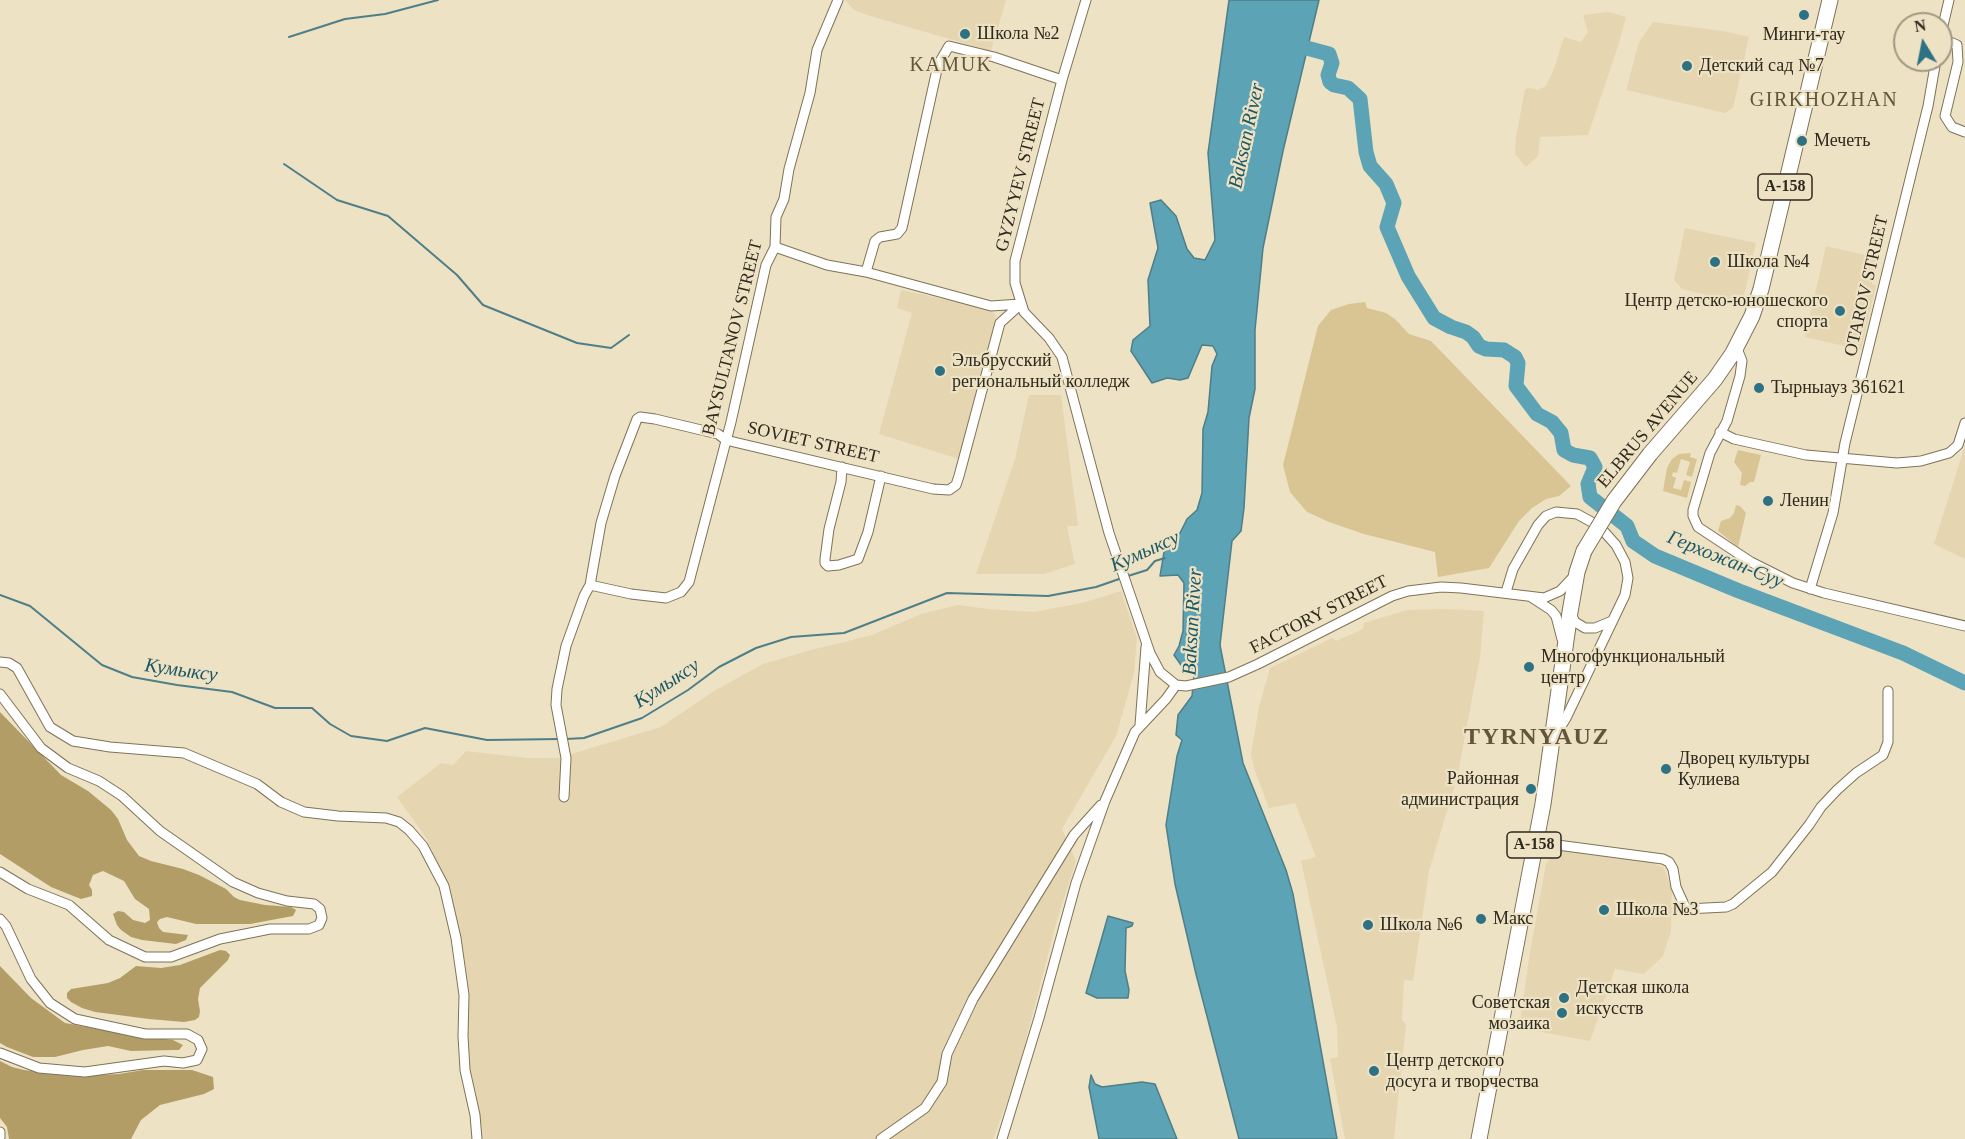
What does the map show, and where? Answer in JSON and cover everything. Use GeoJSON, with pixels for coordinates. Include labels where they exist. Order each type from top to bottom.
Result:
{"type":"FeatureCollection","features":[{"type":"Feature","properties":{"kind":"main road","name":"ELBRUS AVENUE"},"geometry":{"type":"LineString","coordinates":[[1479,1139],[1535,842],[1577,572],[1584,551],[1614,501],[1650,454],[1707,390],[1750,322],[1761,289],[1830,0]]}},
{"type":"Feature","properties":{"kind":"street","name":"BAYSULTANOV STREET"},"geometry":{"type":"LineString","coordinates":[[590,585],[631,594],[666,598],[676,595],[685,587],[694,568],[762,291],[766,265],[775,247],[776,217],[784,199],[789,170],[810,93],[817,50],[838,0]]}},
{"type":"Feature","properties":{"kind":"street","name":"GYZYYEV STREET"},"geometry":{"type":"LineString","coordinates":[[1021,304],[1015,284],[1016,261],[1062,80],[1086,0]]}},
{"type":"Feature","properties":{"kind":"street"},"geometry":{"type":"LineString","coordinates":[[1953,43],[1957,45],[1958,62],[1945,116],[1952,127],[1965,132]]}},
{"type":"Feature","properties":{"kind":"street"},"geometry":{"type":"LineString","coordinates":[[866,272],[875,241],[880,237],[897,234],[902,228],[938,65],[949,46],[994,57],[1062,80]]}},
{"type":"Feature","properties":{"kind":"street","name":"OTAROV STREET"},"geometry":{"type":"LineString","coordinates":[[1810,589],[1833,513],[1843,457],[1928,106],[1934,72]]}},
{"type":"Feature","properties":{"kind":"street"},"geometry":{"type":"LineString","coordinates":[[775,247],[828,265],[866,272],[991,306],[1021,304],[1024,312],[1062,357],[1103,513],[1147,643],[1160,672],[1181,685],[1140,725],[1126,747],[1076,884],[1040,1018],[1002,1139]]}},
{"type":"Feature","properties":{"kind":"street","name":"SOVIET STREET"},"geometry":{"type":"LineString","coordinates":[[590,585],[601,523],[615,476],[635,423],[640,417],[718,434],[726,440],[933,489],[943,491],[952,488],[957,484],[1000,323],[1021,304]]}},
{"type":"Feature","properties":{"kind":"street"},"geometry":{"type":"LineString","coordinates":[[1736,346],[1742,361],[1740,376],[1731,412],[1710,453],[1693,510],[1694,521],[1698,527],[1751,562],[1810,589],[1965,626]]}},
{"type":"Feature","properties":{"kind":"street"},"geometry":{"type":"LineString","coordinates":[[1720,432],[1734,439],[1821,458],[1843,457],[1878,463],[1897,463],[1942,456],[1958,445],[1965,423]]}},
{"type":"Feature","properties":{"kind":"street"},"geometry":{"type":"LineString","coordinates":[[842,467],[841,482],[829,530],[825,559],[828,566],[858,559],[868,532],[881,476]]}},
{"type":"Feature","properties":{"kind":"street"},"geometry":{"type":"LineString","coordinates":[[1506,592],[1514,569],[1538,525],[1546,516],[1556,512],[1572,512],[1587,518],[1605,532],[1616,545],[1625,562],[1628,572],[1627,589],[1606,638],[1566,718],[1552,740]]}},
{"type":"Feature","properties":{"kind":"street"},"geometry":{"type":"LineString","coordinates":[[1531,597],[1556,594],[1577,572]]}},
{"type":"Feature","properties":{"kind":"street"},"geometry":{"type":"LineString","coordinates":[[564,797],[566,758],[556,705],[557,689],[566,645],[590,585]]}},
{"type":"Feature","properties":{"kind":"street","name":"FACTORY STREET"},"geometry":{"type":"LineString","coordinates":[[1181,685],[1229,676],[1258,664],[1398,593],[1441,587],[1506,592],[1531,597]]}},
{"type":"Feature","properties":{"kind":"street"},"geometry":{"type":"LineString","coordinates":[[1531,597],[1556,616],[1564,647]]}},
{"type":"Feature","properties":{"kind":"street"},"geometry":{"type":"LineString","coordinates":[[1570,612],[1575,622],[1585,628],[1595,628],[1612,621]]}},
{"type":"Feature","properties":{"kind":"street"},"geometry":{"type":"LineString","coordinates":[[1140,725],[1147,643]]}},
{"type":"Feature","properties":{"kind":"street"},"geometry":{"type":"LineString","coordinates":[[0,662],[9,663],[17,668],[50,727],[73,741],[110,747],[184,753],[257,784],[281,802],[304,812],[386,818],[399,822],[409,830],[423,846],[444,886],[456,938],[464,995],[465,1070],[477,1139]]}},
{"type":"Feature","properties":{"kind":"street"},"geometry":{"type":"LineString","coordinates":[[1535,842],[1663,859],[1669,862],[1673,869],[1676,887],[1686,909],[1726,907],[1733,904],[1772,872],[1821,807],[1837,790],[1856,773],[1883,756],[1888,742],[1888,691]]}},
{"type":"Feature","properties":{"kind":"street"},"geometry":{"type":"LineString","coordinates":[[0,694],[41,748],[68,768],[99,781],[122,796],[160,831],[233,882],[258,893],[287,901],[314,904],[320,909],[322,918],[319,925],[309,929],[270,929],[220,939],[171,957],[145,957],[109,940],[69,905],[28,889],[0,872]]}},
{"type":"Feature","properties":{"kind":"street"},"geometry":{"type":"LineString","coordinates":[[881,1139],[925,1108],[937,1091],[942,1083],[947,1054],[973,999],[1074,835],[1105,801]]}},
{"type":"Feature","properties":{"kind":"street"},"geometry":{"type":"LineString","coordinates":[[0,919],[6,926],[31,979],[50,1003],[75,1019],[145,1034],[188,1034],[198,1040],[202,1049],[197,1060],[183,1063],[164,1061],[85,1072],[39,1068],[0,1053]]}},
{"type":"Feature","properties":{"kind":"shaded area","name":"Школа №2"},"geometry":{"type":"Polygon","coordinates":[[[845,0],[1006,0],[991,51],[867,15],[854,10],[845,0]]]}},
{"type":"Feature","properties":{"kind":"shaded area"},"geometry":{"type":"Polygon","coordinates":[[[1609,12],[1626,17],[1588,135],[1540,137],[1538,156],[1526,167],[1515,154],[1525,89],[1538,90],[1546,86],[1564,37],[1581,42],[1588,32],[1583,15],[1609,12]]]}},
{"type":"Feature","properties":{"kind":"shaded area","name":"Детский сад №7"},"geometry":{"type":"Polygon","coordinates":[[[1653,22],[1723,31],[1749,37],[1733,108],[1725,113],[1626,90],[1639,42],[1653,22]]]}},
{"type":"Feature","properties":{"kind":"shaded area","name":"Школа №4"},"geometry":{"type":"Polygon","coordinates":[[[1685,228],[1756,243],[1742,304],[1682,289],[1674,280],[1685,228]]]}},
{"type":"Feature","properties":{"kind":"shaded area","name":"Центр детско-юношеского спорта"},"geometry":{"type":"Polygon","coordinates":[[[1826,246],[1878,258],[1872,284],[1876,285],[1861,350],[1805,337],[1826,246]]]}},
{"type":"Feature","properties":{"kind":"shaded area","name":"Эльбрусский региональный колледж"},"geometry":{"type":"Polygon","coordinates":[[[901,290],[986,308],[995,314],[996,320],[959,459],[879,434],[912,313],[897,308],[901,290]]]}},
{"type":"Feature","properties":{"kind":"shaded area"},"geometry":{"type":"Polygon","coordinates":[[[1365,302],[1367,308],[1386,313],[1395,319],[1409,334],[1431,341],[1571,486],[1559,496],[1546,499],[1532,508],[1519,521],[1489,568],[1438,577],[1435,552],[1364,534],[1329,522],[1307,512],[1290,492],[1283,465],[1318,326],[1331,310],[1365,302]]]}},
{"type":"Feature","properties":{"kind":"shaded area"},"geometry":{"type":"Polygon","coordinates":[[[1029,395],[1061,395],[1078,526],[1067,526],[1075,564],[1044,574],[976,574],[1015,459],[1029,395]]]}},
{"type":"Feature","properties":{"kind":"shaded area"},"geometry":{"type":"Polygon","coordinates":[[[1965,445],[1965,559],[1934,544],[1965,445]]]}},
{"type":"Feature","properties":{"kind":"shaded area"},"geometry":{"type":"Polygon","coordinates":[[[1738,450],[1761,455],[1754,482],[1745,486],[1740,485],[1742,473],[1734,462],[1738,450]]]}},
{"type":"Feature","properties":{"kind":"shaded area"},"geometry":{"type":"Polygon","coordinates":[[[1691,453],[1690,457],[1697,459],[1692,477],[1686,475],[1690,462],[1681,459],[1677,473],[1673,472],[1672,476],[1676,478],[1673,488],[1681,490],[1684,480],[1691,482],[1687,498],[1663,491],[1667,468],[1672,459],[1679,454],[1691,453]]]}},
{"type":"Feature","properties":{"kind":"shaded area"},"geometry":{"type":"Polygon","coordinates":[[[1736,505],[1746,513],[1738,547],[1718,531],[1721,521],[1730,518],[1736,505]]]}},
{"type":"Feature","properties":{"kind":"shaded area"},"geometry":{"type":"Polygon","coordinates":[[[1121,591],[1137,638],[1134,673],[1116,736],[1062,829],[1076,861],[1057,920],[1016,1078],[993,1139],[483,1139],[468,1058],[465,963],[447,884],[427,839],[397,797],[441,763],[453,765],[466,751],[527,758],[558,758],[661,727],[714,691],[763,664],[872,635],[921,614],[958,605],[1033,612],[1082,603],[1121,591]]]}},
{"type":"Feature","properties":{"kind":"shaded area"},"geometry":{"type":"Polygon","coordinates":[[[1407,610],[1484,611],[1480,657],[1457,778],[1429,871],[1413,981],[1404,980],[1402,1020],[1406,1024],[1394,1139],[1345,1139],[1330,1059],[1338,1057],[1337,1027],[1301,861],[1316,857],[1295,803],[1269,808],[1251,754],[1259,707],[1270,668],[1332,638],[1336,641],[1363,629],[1364,623],[1407,610]]]}},
{"type":"Feature","properties":{"kind":"shaded area"},"geometry":{"type":"Polygon","coordinates":[[[0,712],[61,775],[88,791],[111,810],[118,819],[127,840],[139,856],[199,875],[226,889],[240,900],[291,907],[296,910],[293,916],[250,924],[196,924],[167,917],[157,922],[159,928],[163,932],[188,935],[186,940],[176,944],[142,940],[131,937],[121,930],[113,914],[118,911],[124,912],[133,920],[145,923],[150,920],[149,909],[135,899],[124,881],[103,871],[93,875],[89,885],[92,896],[81,899],[51,887],[0,854],[0,712]]]}},
{"type":"Feature","properties":{"kind":"shaded area","name":"Школа №3"},"geometry":{"type":"Polygon","coordinates":[[[1557,849],[1646,860],[1664,868],[1672,890],[1671,931],[1663,956],[1644,974],[1615,969],[1590,1041],[1519,1028],[1546,864],[1557,849]]]}},
{"type":"Feature","properties":{"kind":"shaded area"},"geometry":{"type":"Polygon","coordinates":[[[220,950],[230,955],[228,960],[200,988],[198,999],[200,1011],[199,1017],[195,1020],[184,1022],[95,1012],[82,1008],[67,998],[67,993],[71,989],[108,983],[120,978],[136,966],[161,968],[180,965],[220,950]]]}},
{"type":"Feature","properties":{"kind":"shaded area"},"geometry":{"type":"Polygon","coordinates":[[[0,966],[31,998],[65,1023],[173,1040],[183,1045],[179,1050],[131,1051],[108,1046],[55,1057],[33,1057],[7,1047],[0,1043],[0,966]]]}},
{"type":"Feature","properties":{"kind":"shaded area"},"geometry":{"type":"Polygon","coordinates":[[[0,1061],[24,1070],[74,1076],[119,1074],[143,1070],[192,1070],[213,1077],[214,1089],[204,1094],[160,1105],[141,1120],[131,1139],[9,1139],[7,1127],[0,1118],[0,1061]]]}},
{"type":"Feature","properties":{"kind":"water","name":"Baksan River"},"geometry":{"type":"Polygon","coordinates":[[[1229,0],[1319,0],[1283,151],[1263,248],[1255,330],[1255,389],[1249,418],[1244,508],[1241,531],[1232,541],[1220,645],[1243,763],[1286,870],[1293,894],[1337,1139],[1239,1139],[1175,884],[1166,825],[1177,756],[1182,740],[1176,735],[1178,715],[1192,696],[1194,675],[1192,669],[1181,665],[1174,655],[1183,631],[1184,583],[1178,575],[1160,576],[1164,552],[1179,535],[1187,519],[1197,510],[1202,493],[1203,429],[1208,412],[1212,366],[1217,354],[1213,346],[1202,345],[1188,378],[1180,380],[1167,378],[1152,383],[1131,351],[1133,340],[1150,326],[1148,280],[1158,248],[1150,203],[1161,200],[1176,216],[1187,249],[1194,258],[1205,260],[1215,240],[1208,153],[1229,0]]]}},
{"type":"Feature","properties":{"kind":"water"},"geometry":{"type":"Polygon","coordinates":[[[1108,916],[1133,923],[1132,926],[1126,928],[1125,971],[1129,990],[1128,998],[1097,998],[1086,993],[1108,916]]]}},
{"type":"Feature","properties":{"kind":"water"},"geometry":{"type":"Polygon","coordinates":[[[1091,1075],[1095,1084],[1102,1087],[1142,1082],[1155,1084],[1177,1139],[1099,1139],[1089,1087],[1091,1075]]]}},
{"type":"Feature","properties":{"kind":"waterway"},"geometry":{"type":"LineString","coordinates":[[289,37],[345,19],[385,14],[438,0]]}},
{"type":"Feature","properties":{"kind":"waterway","name":"Герхожан-Суу"},"geometry":{"type":"LineString","coordinates":[[1288,43],[1329,54],[1332,63],[1328,75],[1330,82],[1348,88],[1360,99],[1366,152],[1370,166],[1386,184],[1394,203],[1387,227],[1408,276],[1434,318],[1466,332],[1479,346],[1486,349],[1504,350],[1515,357],[1518,363],[1516,386],[1537,414],[1552,422],[1561,433],[1564,450],[1573,455],[1590,458],[1595,467],[1588,484],[1590,497],[1627,526],[1633,541],[1655,556],[1739,591],[1903,653],[1965,683]]}},
{"type":"Feature","properties":{"kind":"waterway"},"geometry":{"type":"LineString","coordinates":[[284,164],[337,200],[388,216],[457,275],[483,305],[577,343],[611,348],[629,335]]}},
{"type":"Feature","properties":{"kind":"waterway","name":"Кумыксу"},"geometry":{"type":"LineString","coordinates":[[1128,576],[1147,570],[1155,561],[1165,558]]}},
{"type":"Feature","properties":{"kind":"waterway","name":"Кумыксу"},"geometry":{"type":"LineString","coordinates":[[566,739],[584,738],[642,718],[688,690],[719,667],[756,648],[791,637],[844,633],[947,593],[1048,596],[1096,587],[1122,578]]}},
{"type":"Feature","properties":{"kind":"waterway","name":"Кумыксу"},"geometry":{"type":"LineString","coordinates":[[0,595],[30,606],[102,665],[132,677],[232,692],[275,708],[312,708],[330,724],[351,736],[387,741],[425,728],[487,740],[560,739]]}},
{"type":"Feature","properties":{"kind":"place","name":"Минги-тау"},"geometry":{"type":"Point","coordinates":[1804,15]}},
{"type":"Feature","properties":{"kind":"place","name":"Школа №2"},"geometry":{"type":"Point","coordinates":[965,34]}},
{"type":"Feature","properties":{"kind":"place","name":"Детский сад №7"},"geometry":{"type":"Point","coordinates":[1687,66]}},
{"type":"Feature","properties":{"kind":"place","name":"Мечеть"},"geometry":{"type":"Point","coordinates":[1802,141]}},
{"type":"Feature","properties":{"kind":"place","name":"Школа №4"},"geometry":{"type":"Point","coordinates":[1715,262]}},
{"type":"Feature","properties":{"kind":"place","name":"Центр детско-юношеского спорта"},"geometry":{"type":"Point","coordinates":[1840,311]}},
{"type":"Feature","properties":{"kind":"place","name":"Эльбрусский региональный колледж"},"geometry":{"type":"Point","coordinates":[940,371]}},
{"type":"Feature","properties":{"kind":"place","name":"Тырныауз 361621"},"geometry":{"type":"Point","coordinates":[1759,388]}},
{"type":"Feature","properties":{"kind":"place","name":"Ленин"},"geometry":{"type":"Point","coordinates":[1768,501]}},
{"type":"Feature","properties":{"kind":"place","name":"Многофункциональный центр"},"geometry":{"type":"Point","coordinates":[1529,667]}},
{"type":"Feature","properties":{"kind":"place","name":"Дворец культуры Кулиева"},"geometry":{"type":"Point","coordinates":[1666,769]}},
{"type":"Feature","properties":{"kind":"place","name":"Районная администрация"},"geometry":{"type":"Point","coordinates":[1531,789]}},
{"type":"Feature","properties":{"kind":"place","name":"Школа №3"},"geometry":{"type":"Point","coordinates":[1604,910]}},
{"type":"Feature","properties":{"kind":"place","name":"Макс"},"geometry":{"type":"Point","coordinates":[1481,919]}},
{"type":"Feature","properties":{"kind":"place","name":"Школа №6"},"geometry":{"type":"Point","coordinates":[1368,925]}},
{"type":"Feature","properties":{"kind":"place","name":"Детская школа искусств"},"geometry":{"type":"Point","coordinates":[1564,998]}},
{"type":"Feature","properties":{"kind":"place","name":"Советская мозаика"},"geometry":{"type":"Point","coordinates":[1562,1013]}},
{"type":"Feature","properties":{"kind":"place","name":"Центр детского досуга и творчества"},"geometry":{"type":"Point","coordinates":[1374,1071]}},
{"type":"Feature","properties":{"kind":"district","name":"KAMUK"},"geometry":{"type":"Point","coordinates":[951,66]}},
{"type":"Feature","properties":{"kind":"district","name":"GIRKHOZHAN"},"geometry":{"type":"Point","coordinates":[1824,101]}},
{"type":"Feature","properties":{"kind":"district","name":"TYRNYAUZ"},"geometry":{"type":"Point","coordinates":[1537,738]}}]}
